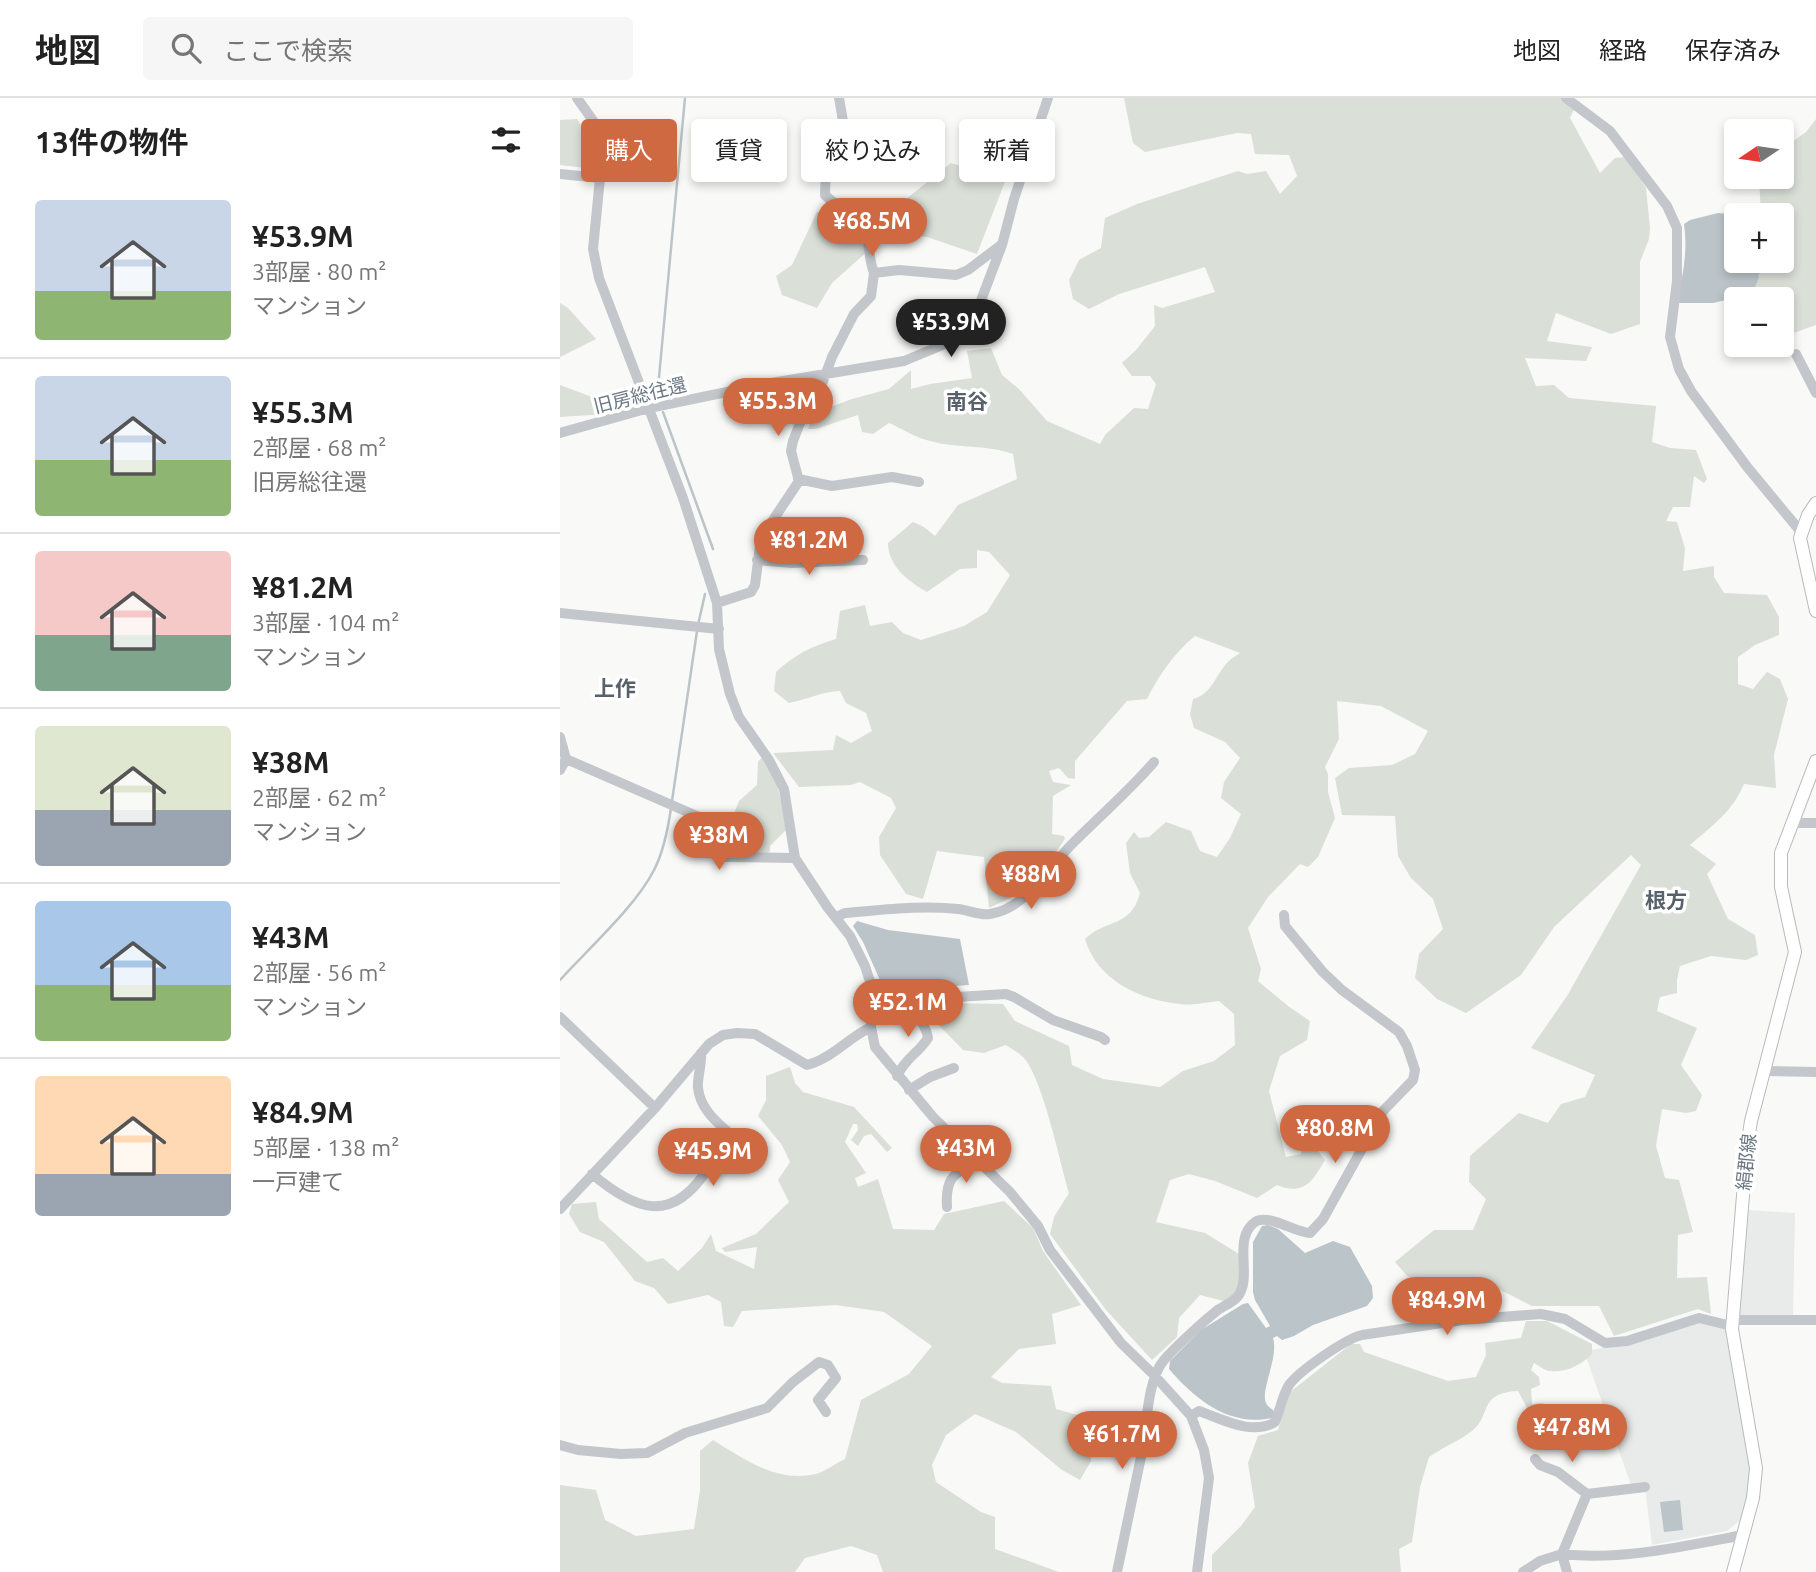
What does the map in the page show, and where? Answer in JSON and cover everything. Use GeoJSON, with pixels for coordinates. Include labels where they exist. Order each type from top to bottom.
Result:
{"type":"FeatureCollection","features":[{"type":"Feature","properties":{"kind":"main road"},"geometry":{"type":"LineString","coordinates":[[1816,503],[1801,532],[1801,546],[1812,575],[1816,611]]}},
{"type":"Feature","properties":{"kind":"main road","name":"絹郡線"},"geometry":{"type":"LineString","coordinates":[[1733,1572],[1753,1498],[1756,1468],[1732,1323],[1747,1147],[1763,1072],[1795,952],[1781,887],[1781,853],[1816,761]]}},
{"type":"Feature","properties":{"kind":"street"},"geometry":{"type":"LineString","coordinates":[[577,98],[591,119]]}},
{"type":"Feature","properties":{"kind":"street"},"geometry":{"type":"LineString","coordinates":[[717,603],[751,592],[755,585],[761,538],[796,487],[798,478],[791,451],[800,423],[817,397],[825,373],[854,314],[871,296],[874,273],[870,264],[866,229],[825,195],[826,170],[841,151],[846,138],[839,98]]}},
{"type":"Feature","properties":{"kind":"street"},"geometry":{"type":"LineString","coordinates":[[874,273],[899,270],[956,275],[968,270],[1002,245],[1014,199],[1048,98]]}},
{"type":"Feature","properties":{"kind":"street"},"geometry":{"type":"LineString","coordinates":[[1566,98],[1610,131],[1667,206],[1677,228],[1677,281],[1670,337],[1679,369],[1691,391],[1748,468],[1801,532]]}},
{"type":"Feature","properties":{"kind":"street"},"geometry":{"type":"LineString","coordinates":[[560,173],[581,176]]}},
{"type":"Feature","properties":{"kind":"street"},"geometry":{"type":"LineString","coordinates":[[600,182],[593,249],[595,263],[683,498],[717,603],[719,649],[730,694],[739,717],[769,760],[784,789],[795,858],[850,936],[865,966],[872,988],[871,1027],[875,1047],[933,1117],[978,1159],[1038,1226],[1050,1250],[1121,1343],[1191,1416],[1204,1450],[1209,1478],[1197,1572]]}},
{"type":"Feature","properties":{"kind":"street","name":"旧房総往還"},"geometry":{"type":"LineString","coordinates":[[560,433],[649,408],[825,373],[904,361],[945,344],[965,327],[977,312],[1002,245]]}},
{"type":"Feature","properties":{"kind":"street"},"geometry":{"type":"LineString","coordinates":[[1796,354],[1816,393]]}},
{"type":"Feature","properties":{"kind":"street"},"geometry":{"type":"LineString","coordinates":[[798,478],[832,486],[892,477],[919,482]]}},
{"type":"Feature","properties":{"kind":"street"},"geometry":{"type":"LineString","coordinates":[[757,560],[792,563],[863,560]]}},
{"type":"Feature","properties":{"kind":"street"},"geometry":{"type":"LineString","coordinates":[[560,613],[719,629]]}},
{"type":"Feature","properties":{"kind":"street"},"geometry":{"type":"LineString","coordinates":[[560,737],[566,759],[560,770]]}},
{"type":"Feature","properties":{"kind":"street"},"geometry":{"type":"LineString","coordinates":[[566,759],[706,820],[715,830],[717,849],[723,857],[795,858]]}},
{"type":"Feature","properties":{"kind":"street"},"geometry":{"type":"LineString","coordinates":[[836,917],[845,913],[914,907],[960,909],[975,914],[990,914],[1005,909],[1024,898],[1074,841],[1113,806],[1154,762]]}},
{"type":"Feature","properties":{"kind":"street"},"geometry":{"type":"LineString","coordinates":[[1791,823],[1816,823]]}},
{"type":"Feature","properties":{"kind":"street"},"geometry":{"type":"LineString","coordinates":[[1117,1572],[1143,1450],[1155,1376],[1164,1360],[1217,1311],[1240,1296],[1245,1277],[1244,1245],[1247,1233],[1255,1222],[1263,1220],[1280,1223],[1303,1233],[1311,1233],[1323,1219],[1383,1111],[1413,1080],[1415,1070],[1399,1032],[1342,990],[1297,942],[1285,926],[1284,915]]}},
{"type":"Feature","properties":{"kind":"street"},"geometry":{"type":"LineString","coordinates":[[873,1006],[912,1000],[1006,995],[1053,1020],[1105,1040]]}},
{"type":"Feature","properties":{"kind":"street"},"geometry":{"type":"LineString","coordinates":[[897,1076],[906,1060],[923,1046],[928,1038],[912,1000]]}},
{"type":"Feature","properties":{"kind":"street"},"geometry":{"type":"LineString","coordinates":[[560,1017],[655,1108]]}},
{"type":"Feature","properties":{"kind":"street"},"geometry":{"type":"LineString","coordinates":[[560,1209],[655,1108],[709,1044],[723,1035],[755,1034],[807,1065],[821,1060],[855,1035],[871,1027]]}},
{"type":"Feature","properties":{"kind":"street"},"geometry":{"type":"LineString","coordinates":[[592,1174],[616,1194],[639,1205],[664,1206],[685,1196],[705,1175],[726,1141],[727,1131],[702,1104],[698,1088],[701,1053]]}},
{"type":"Feature","properties":{"kind":"street"},"geometry":{"type":"LineString","coordinates":[[909,1090],[930,1077],[954,1068]]}},
{"type":"Feature","properties":{"kind":"street"},"geometry":{"type":"LineString","coordinates":[[1763,1072],[1816,1072]]}},
{"type":"Feature","properties":{"kind":"street"},"geometry":{"type":"LineString","coordinates":[[947,1207],[948,1181],[978,1159]]}},
{"type":"Feature","properties":{"kind":"street"},"geometry":{"type":"LineString","coordinates":[[1191,1416],[1199,1411],[1249,1428],[1270,1425],[1275,1422],[1287,1388],[1295,1377],[1350,1338],[1362,1335],[1462,1320],[1541,1314],[1565,1319],[1605,1343],[1628,1341],[1699,1318],[1732,1323],[1816,1320]]}},
{"type":"Feature","properties":{"kind":"street"},"geometry":{"type":"LineString","coordinates":[[560,1445],[600,1452],[648,1453],[685,1433],[767,1408],[793,1382],[819,1362],[828,1365],[836,1378],[818,1400],[827,1412]]}},
{"type":"Feature","properties":{"kind":"street"},"geometry":{"type":"LineString","coordinates":[[1535,1459],[1540,1465],[1558,1472],[1587,1493],[1645,1487]]}},
{"type":"Feature","properties":{"kind":"street"},"geometry":{"type":"LineString","coordinates":[[1567,1572],[1562,1554],[1587,1493]]}},
{"type":"Feature","properties":{"kind":"street"},"geometry":{"type":"LineString","coordinates":[[1523,1572],[1540,1561],[1562,1554],[1576,1556],[1652,1552],[1743,1535]]}},
{"type":"Feature","properties":{"kind":"shaded area"},"geometry":{"type":"Polygon","coordinates":[[[1124,98],[1570,98],[1576,105],[1570,118],[1600,173],[1615,158],[1626,157],[1646,188],[1650,228],[1649,239],[1640,262],[1640,324],[1611,334],[1556,313],[1547,341],[1592,347],[1586,361],[1525,358],[1536,386],[1554,385],[1569,398],[1656,406],[1652,442],[1670,448],[1696,450],[1707,479],[1704,483],[1694,476],[1690,507],[1673,507],[1666,521],[1677,522],[1685,548],[1683,571],[1714,566],[1714,577],[1724,593],[1767,595],[1779,617],[1779,635],[1755,645],[1738,657],[1738,684],[1753,689],[1767,672],[1780,679],[1788,699],[1774,755],[1776,788],[1744,784],[1728,810],[1690,845],[1716,864],[1707,874],[1728,919],[1755,935],[1758,955],[1746,960],[1711,956],[1680,966],[1677,993],[1660,997],[1657,1011],[1697,1028],[1681,1065],[1702,1095],[1696,1111],[1686,1113],[1662,1109],[1656,1146],[1665,1178],[1679,1180],[1693,1232],[1678,1235],[1677,1278],[1707,1277],[1711,1314],[1698,1309],[1614,1336],[1599,1306],[1532,1306],[1483,1281],[1408,1277],[1395,1262],[1434,1230],[1473,1230],[1486,1199],[1469,1182],[1470,1156],[1519,1113],[1548,1123],[1561,1104],[1585,1097],[1595,1075],[1531,1048],[1567,996],[1641,865],[1631,855],[1554,927],[1521,975],[1466,1013],[1437,999],[1415,978],[1419,954],[1443,929],[1433,899],[1411,878],[1398,856],[1395,816],[1342,815],[1335,778],[1349,768],[1392,765],[1415,754],[1428,731],[1381,706],[1337,701],[1339,739],[1325,767],[1335,818],[1318,857],[1308,867],[1300,864],[1268,897],[1248,928],[1261,969],[1258,981],[1310,1021],[1307,1040],[1280,1056],[1269,1091],[1286,1157],[1301,1154],[1302,1144],[1309,1139],[1325,1160],[1316,1175],[1301,1188],[1277,1185],[1257,1198],[1189,1174],[1170,1180],[1156,1222],[1205,1233],[1239,1254],[1241,1290],[1224,1301],[1200,1295],[1179,1318],[1177,1337],[1152,1360],[1106,1310],[1050,1234],[1054,1217],[1069,1193],[1038,1084],[1024,1058],[1006,1045],[984,1053],[963,1050],[921,1007],[953,1003],[1003,1004],[1015,1021],[1069,1046],[1072,1065],[1103,1079],[1160,1087],[1183,1071],[1214,1061],[1235,1045],[1234,1014],[1219,1001],[1194,1004],[1165,1002],[1136,992],[1110,977],[1099,966],[1085,939],[1124,918],[1136,904],[1140,893],[1130,873],[1126,843],[1134,832],[1139,838],[1149,837],[1166,822],[1191,831],[1200,851],[1217,857],[1230,838],[1241,814],[1221,798],[1224,782],[1240,758],[1225,742],[1194,728],[1190,714],[1193,699],[1205,693],[1228,662],[1240,653],[1195,636],[1168,665],[1147,699],[1127,701],[1075,761],[1075,779],[1068,778],[1059,768],[1049,771],[1053,782],[1071,785],[1053,796],[1052,834],[1064,836],[1065,839],[1023,892],[989,908],[984,857],[937,851],[923,899],[906,894],[880,855],[879,837],[896,808],[891,798],[860,782],[851,785],[799,787],[773,753],[833,750],[836,735],[851,743],[872,731],[866,713],[846,703],[840,691],[789,703],[774,691],[776,672],[783,666],[804,652],[836,639],[840,611],[865,605],[870,626],[892,622],[903,633],[921,640],[964,626],[987,612],[1010,575],[989,552],[977,550],[977,568],[960,569],[927,592],[907,578],[896,566],[888,543],[913,522],[935,536],[958,505],[1017,479],[1013,454],[930,441],[889,423],[873,434],[862,432],[858,415],[816,429],[808,429],[814,413],[889,389],[911,370],[911,389],[972,378],[967,351],[991,348],[1002,375],[1019,389],[1047,421],[1100,444],[1105,435],[1134,408],[1148,409],[1156,384],[1150,376],[1132,376],[1122,363],[1155,326],[1154,305],[1162,308],[1215,292],[1205,267],[1119,294],[1089,309],[1073,299],[1069,280],[1079,260],[1101,248],[1105,218],[1137,204],[1238,171],[1247,174],[1266,171],[1280,194],[1297,176],[1289,155],[1255,154],[1251,134],[1237,133],[1145,152],[1133,143],[1124,98]]]}},
{"type":"Feature","properties":{"kind":"shaded area"},"geometry":{"type":"Polygon","coordinates":[[[577,119],[581,125],[581,167],[560,165],[560,120],[577,119]]]}},
{"type":"Feature","properties":{"kind":"shaded area"},"geometry":{"type":"Polygon","coordinates":[[[1816,119],[1816,325],[1794,333],[1794,287],[1752,287],[1756,273],[1794,273],[1794,203],[1760,203],[1760,189],[1794,189],[1794,140],[1806,132],[1816,119]]]}},
{"type":"Feature","properties":{"kind":"shaded area"},"geometry":{"type":"Polygon","coordinates":[[[951,163],[959,165],[959,182],[1005,182],[977,254],[927,237],[888,233],[832,283],[817,308],[782,295],[776,276],[792,265],[817,212],[832,214],[848,227],[886,215],[927,182],[945,182],[945,168],[951,163]]]}},
{"type":"Feature","properties":{"kind":"shaded area"},"geometry":{"type":"Polygon","coordinates":[[[1724,214],[1724,273],[1759,273],[1755,287],[1724,287],[1724,300],[1713,303],[1676,303],[1684,264],[1684,224],[1690,220],[1724,214]]]}},
{"type":"Feature","properties":{"kind":"shaded area"},"geometry":{"type":"Polygon","coordinates":[[[560,303],[568,308],[596,339],[560,357],[560,303]]]}},
{"type":"Feature","properties":{"kind":"shaded area"},"geometry":{"type":"Polygon","coordinates":[[[560,385],[608,403],[607,414],[560,417],[560,385]]]}},
{"type":"Feature","properties":{"kind":"shaded area"},"geometry":{"type":"Polygon","coordinates":[[[762,757],[776,782],[786,830],[764,856],[727,854],[718,838],[733,816],[739,801],[757,785],[758,762],[762,757]]]}},
{"type":"Feature","properties":{"kind":"shaded area"},"geometry":{"type":"Polygon","coordinates":[[[857,921],[888,930],[960,939],[969,985],[925,988],[905,995],[887,996],[853,926],[857,921]]]}},
{"type":"Feature","properties":{"kind":"shaded area"},"geometry":{"type":"Polygon","coordinates":[[[790,1067],[795,1083],[803,1092],[854,1107],[892,1148],[887,1152],[871,1134],[864,1136],[858,1146],[851,1140],[858,1130],[857,1124],[853,1124],[845,1142],[866,1173],[855,1178],[858,1187],[878,1179],[893,1229],[934,1230],[944,1214],[1004,1201],[1033,1228],[1043,1251],[1081,1305],[1052,1314],[1056,1344],[1019,1349],[991,1377],[1002,1383],[1051,1386],[1056,1409],[1088,1418],[1091,1461],[1080,1480],[1062,1470],[1016,1432],[975,1414],[946,1435],[932,1465],[936,1482],[981,1512],[995,1517],[995,1549],[1059,1572],[883,1572],[877,1555],[851,1546],[805,1558],[795,1572],[560,1572],[560,1485],[596,1490],[605,1520],[636,1536],[694,1529],[700,1491],[700,1451],[713,1440],[774,1472],[802,1476],[820,1473],[845,1459],[861,1400],[909,1374],[932,1346],[884,1312],[836,1305],[742,1311],[733,1327],[724,1326],[721,1302],[708,1295],[668,1304],[654,1288],[635,1281],[604,1242],[580,1232],[569,1214],[572,1204],[596,1202],[599,1219],[647,1262],[663,1258],[678,1271],[702,1248],[711,1234],[716,1251],[754,1269],[757,1247],[725,1252],[722,1248],[756,1234],[789,1202],[778,1180],[790,1162],[782,1145],[758,1116],[766,1100],[766,1076],[790,1067]]]}},
{"type":"Feature","properties":{"kind":"shaded area"},"geometry":{"type":"Polygon","coordinates":[[[1747,1210],[1795,1213],[1793,1315],[1739,1316],[1747,1210]]]}},
{"type":"Feature","properties":{"kind":"shaded area"},"geometry":{"type":"Polygon","coordinates":[[[1262,1226],[1278,1229],[1305,1253],[1333,1241],[1350,1247],[1372,1286],[1373,1298],[1367,1306],[1313,1325],[1294,1336],[1282,1340],[1277,1336],[1273,1338],[1274,1355],[1265,1397],[1267,1404],[1275,1412],[1272,1418],[1256,1420],[1228,1415],[1214,1408],[1190,1391],[1169,1369],[1170,1361],[1201,1330],[1243,1304],[1248,1303],[1266,1328],[1270,1326],[1253,1292],[1253,1242],[1262,1226]]]}},
{"type":"Feature","properties":{"kind":"shaded area"},"geometry":{"type":"Polygon","coordinates":[[[1526,1321],[1547,1321],[1592,1344],[1592,1354],[1578,1365],[1561,1371],[1548,1371],[1534,1363],[1531,1370],[1539,1377],[1540,1385],[1531,1389],[1532,1404],[1543,1403],[1542,1424],[1536,1425],[1518,1391],[1505,1393],[1491,1401],[1472,1431],[1429,1457],[1420,1487],[1412,1542],[1399,1549],[1401,1572],[1212,1572],[1212,1555],[1241,1526],[1255,1507],[1248,1463],[1258,1436],[1278,1430],[1290,1392],[1351,1344],[1360,1344],[1364,1352],[1448,1381],[1476,1377],[1486,1355],[1485,1343],[1521,1338],[1526,1321]]]}},
{"type":"Feature","properties":{"kind":"shaded area"},"geometry":{"type":"Polygon","coordinates":[[[1701,1321],[1726,1329],[1752,1474],[1743,1518],[1727,1531],[1652,1545],[1645,1487],[1632,1488],[1584,1351],[1628,1344],[1701,1321]]]}},
{"type":"Feature","properties":{"kind":"shaded area"},"geometry":{"type":"Polygon","coordinates":[[[1680,1500],[1683,1530],[1664,1532],[1660,1502],[1680,1500]]]}},
{"type":"Feature","properties":{"kind":"waterway"},"geometry":{"type":"LineString","coordinates":[[660,398],[658,388],[685,98]]}},
{"type":"Feature","properties":{"kind":"waterway"},"geometry":{"type":"LineString","coordinates":[[663,412],[713,549]]}},
{"type":"Feature","properties":{"kind":"waterway"},"geometry":{"type":"LineString","coordinates":[[698,625],[705,594]]}},
{"type":"Feature","properties":{"kind":"waterway"},"geometry":{"type":"LineString","coordinates":[[672,801],[697,631]]}},
{"type":"Feature","properties":{"kind":"waterway"},"geometry":{"type":"LineString","coordinates":[[560,980],[624,912],[646,884],[660,855],[671,808]]}},
{"type":"Feature","properties":{"kind":"district","name":"南谷"},"geometry":{"type":"Point","coordinates":[967,401]}},
{"type":"Feature","properties":{"kind":"district","name":"上作"},"geometry":{"type":"Point","coordinates":[615,688]}},
{"type":"Feature","properties":{"kind":"district","name":"根方"},"geometry":{"type":"Point","coordinates":[1666,900]}}]}
